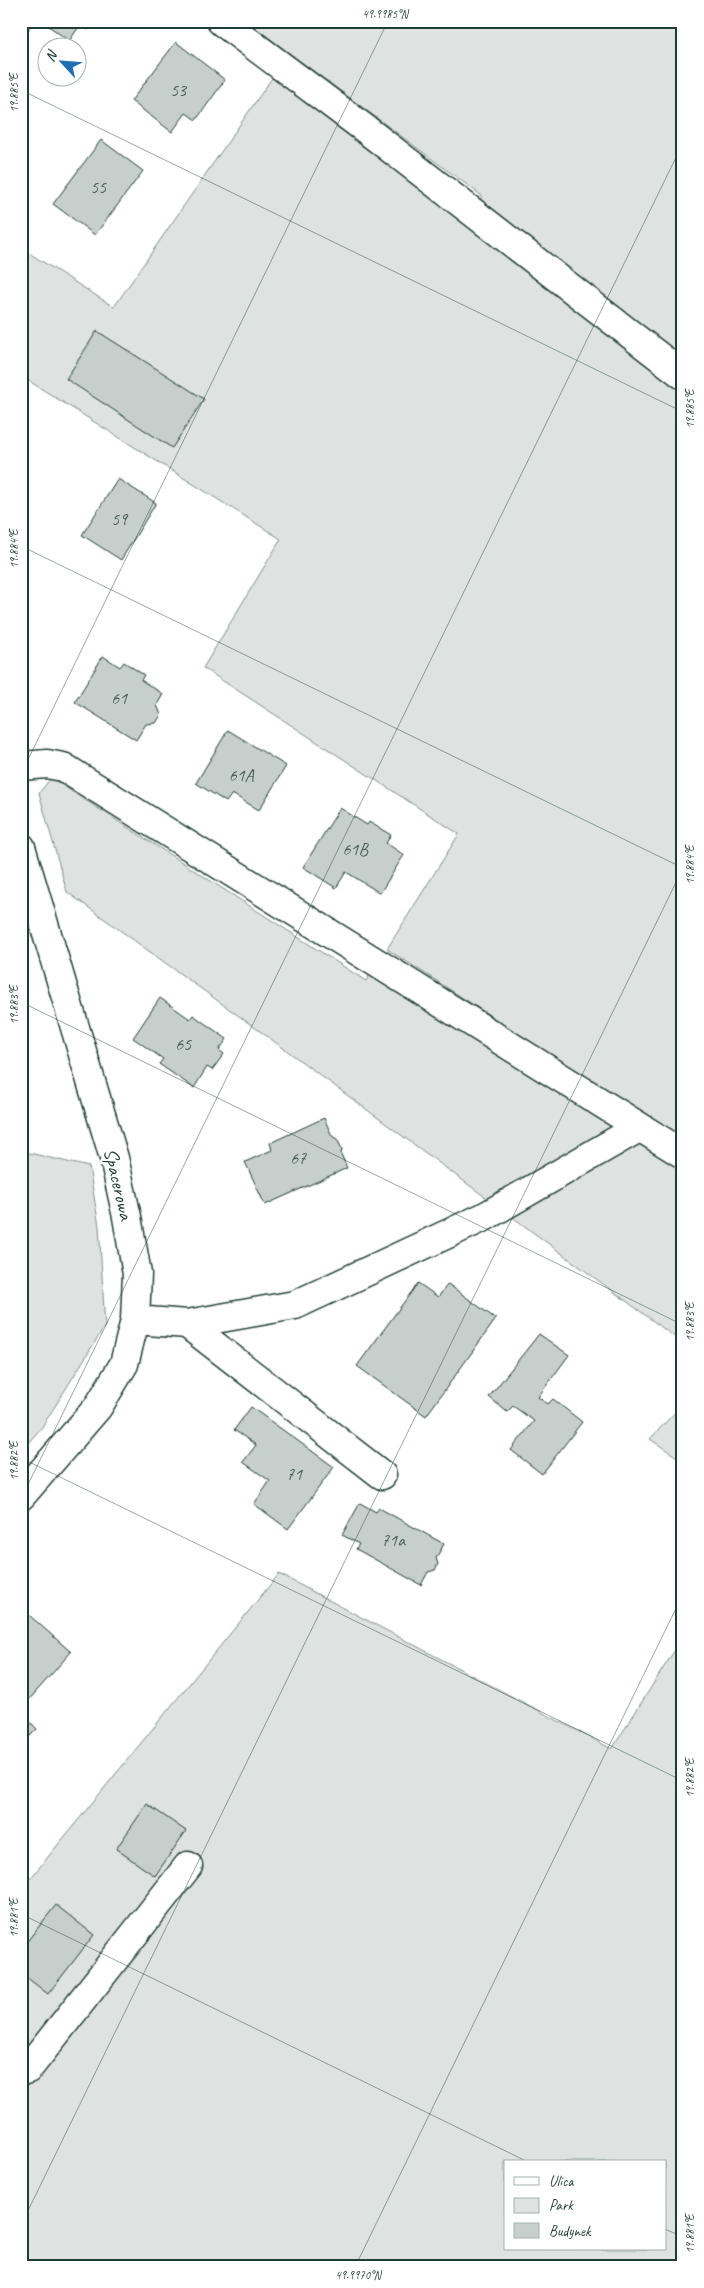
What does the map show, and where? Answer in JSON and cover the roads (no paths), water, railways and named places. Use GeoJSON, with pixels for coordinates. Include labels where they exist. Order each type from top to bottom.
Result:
{"type":"FeatureCollection","features":[{"type":"Feature","properties":{"kind":"street"},"geometry":{"type":"LineString","coordinates":[[221,21],[364,128],[683,375]]}},
{"type":"Feature","properties":{"kind":"street"},"geometry":{"type":"LineString","coordinates":[[21,766],[47,764],[63,768],[683,1154]]}},
{"type":"Feature","properties":{"kind":"street","name":"Spacerowa"},"geometry":{"type":"LineString","coordinates":[[21,847],[114,1158],[137,1274],[135,1320],[124,1364],[98,1407],[21,1496]]}},
{"type":"Feature","properties":{"kind":"street"},"geometry":{"type":"LineString","coordinates":[[135,1320],[187,1324],[295,1305],[484,1217],[640,1127]]}},
{"type":"Feature","properties":{"kind":"street"},"geometry":{"type":"LineString","coordinates":[[187,1324],[382,1475]]}},
{"type":"Feature","properties":{"kind":"street"},"geometry":{"type":"LineString","coordinates":[[21,2071],[28,2070],[188,1866]]}}]}
